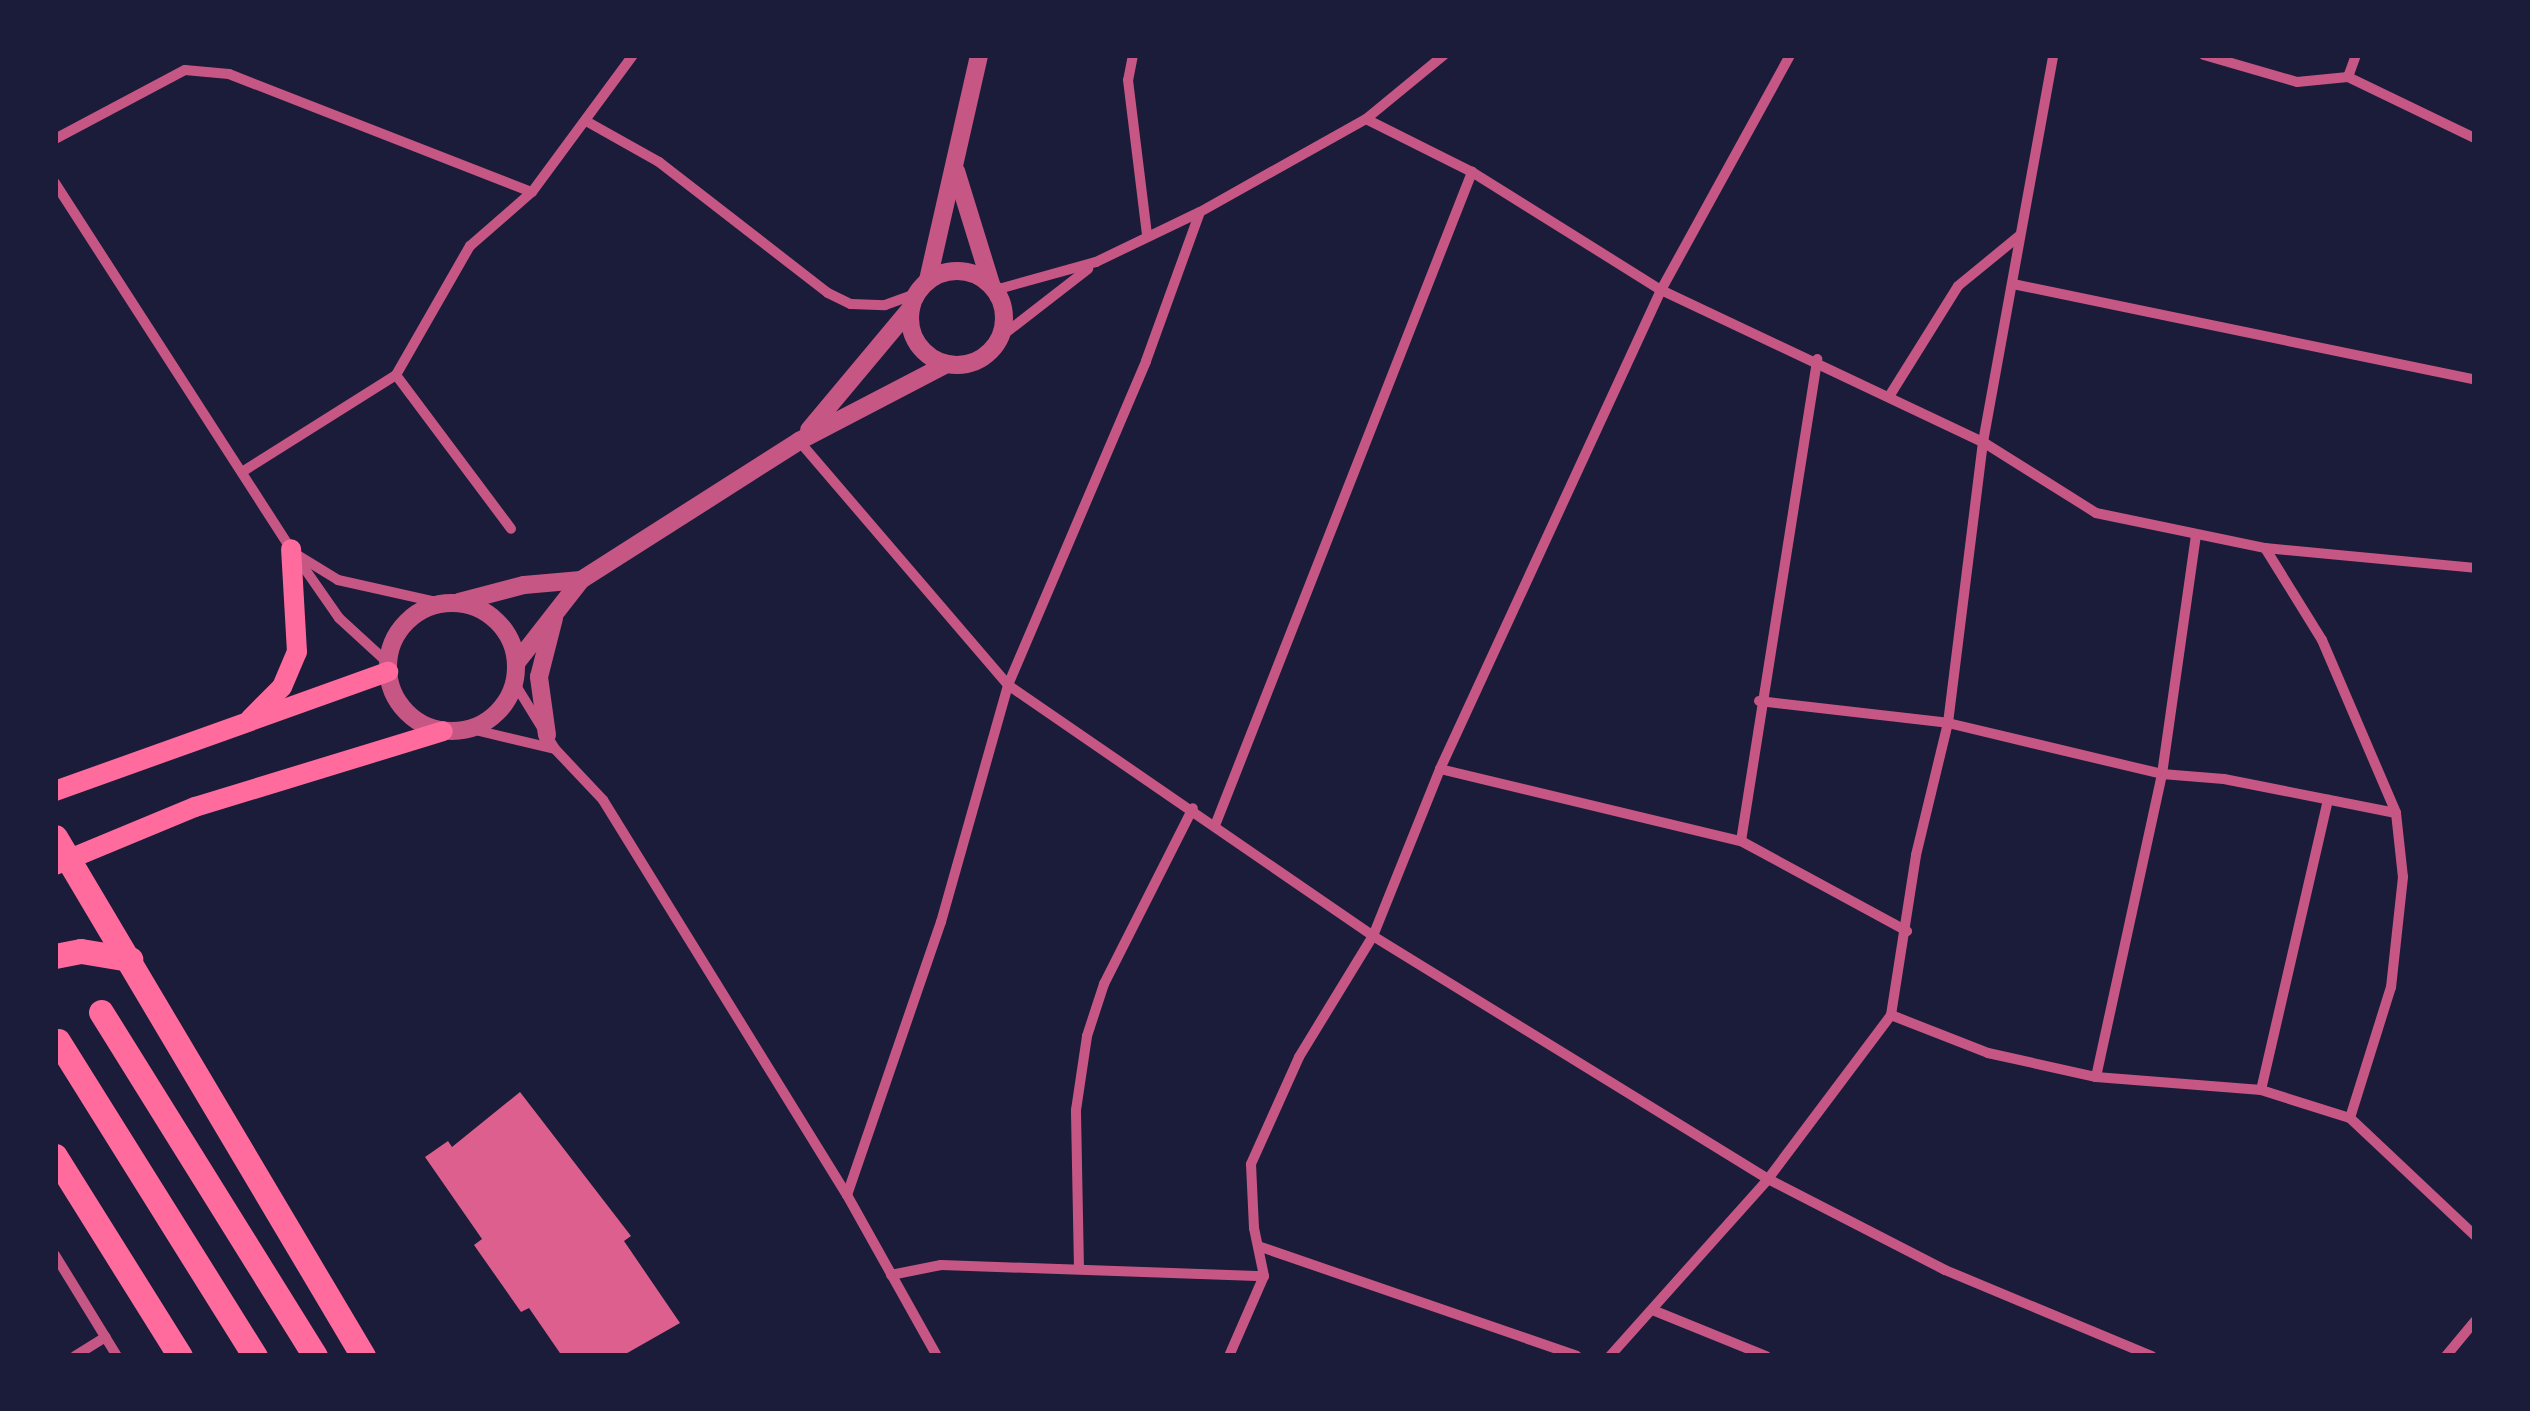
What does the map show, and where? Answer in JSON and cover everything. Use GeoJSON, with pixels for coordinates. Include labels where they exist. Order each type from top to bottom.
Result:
{"type":"FeatureCollection","features":[{"type":"Feature","properties":{"kind":"main road"},"geometry":{"type":"LineString","coordinates":[[240,727],[282,687],[297,652],[291,549]]}},
{"type":"Feature","properties":{"kind":"main road"},"geometry":{"type":"LineString","coordinates":[[55,791],[240,727],[387,666]]}},
{"type":"Feature","properties":{"kind":"main road"},"geometry":{"type":"LineString","coordinates":[[363,1356],[130,959],[59,853],[361,751],[443,731]]}},
{"type":"Feature","properties":{"kind":"main road"},"geometry":{"type":"LineString","coordinates":[[55,956],[82,951],[130,959]]}},
{"type":"Feature","properties":{"kind":"main road"},"geometry":{"type":"LineString","coordinates":[[101,1012],[316,1356]]}},
{"type":"Feature","properties":{"kind":"main road"},"geometry":{"type":"LineString","coordinates":[[58,1042],[255,1356]]}},
{"type":"Feature","properties":{"kind":"main road"},"geometry":{"type":"LineString","coordinates":[[55,1156],[180,1356]]}},
{"type":"Feature","properties":{"kind":"street"},"geometry":{"type":"LineString","coordinates":[[242,472],[396,375],[470,246],[532,192],[633,55]]}},
{"type":"Feature","properties":{"kind":"street"},"geometry":{"type":"LineString","coordinates":[[947,364],[914,337],[918,294],[979,55]]}},
{"type":"Feature","properties":{"kind":"street"},"geometry":{"type":"LineString","coordinates":[[1133,55],[1128,80],[1147,234]]}},
{"type":"Feature","properties":{"kind":"street"},"geometry":{"type":"LineString","coordinates":[[517,662],[581,580],[799,441],[947,364],[976,360],[1096,262],[1147,234],[1200,212],[1366,119],[1444,55]]}},
{"type":"Feature","properties":{"kind":"street"},"geometry":{"type":"LineString","coordinates":[[1229,1356],[1264,1276],[1251,1164],[1300,1057],[1373,936],[1440,769],[1661,290],[1790,55]]}},
{"type":"Feature","properties":{"kind":"street"},"geometry":{"type":"LineString","coordinates":[[1610,1356],[1655,1311],[1768,1178],[1891,1015],[1916,855],[1948,723],[1983,442],[2053,55]]}},
{"type":"Feature","properties":{"kind":"street"},"geometry":{"type":"LineString","coordinates":[[2204,55],[2297,82],[2348,77],[2475,138]]}},
{"type":"Feature","properties":{"kind":"street"},"geometry":{"type":"LineString","coordinates":[[2348,77],[2356,55]]}},
{"type":"Feature","properties":{"kind":"street"},"geometry":{"type":"LineString","coordinates":[[55,139],[185,70],[229,74],[532,192]]}},
{"type":"Feature","properties":{"kind":"street"},"geometry":{"type":"LineString","coordinates":[[1366,119],[1472,172],[1661,290],[1817,359],[1983,442],[2096,512],[2265,548],[2475,568]]}},
{"type":"Feature","properties":{"kind":"street"},"geometry":{"type":"LineString","coordinates":[[586,121],[659,162],[828,293],[850,304],[885,306],[918,294],[954,271],[993,287],[1096,262]]}},
{"type":"Feature","properties":{"kind":"street"},"geometry":{"type":"LineString","coordinates":[[954,160],[1002,306],[999,338]]}},
{"type":"Feature","properties":{"kind":"street"},"geometry":{"type":"LineString","coordinates":[[1216,823],[1472,172]]}},
{"type":"Feature","properties":{"kind":"street"},"geometry":{"type":"LineString","coordinates":[[55,182],[291,549],[340,618],[387,666],[408,715],[443,731],[472,729],[551,742]]}},
{"type":"Feature","properties":{"kind":"street"},"geometry":{"type":"LineString","coordinates":[[846,1195],[941,922],[1008,685],[1146,361],[1200,212]]}},
{"type":"Feature","properties":{"kind":"street"},"geometry":{"type":"LineString","coordinates":[[1890,396],[1958,286],[2019,236]]}},
{"type":"Feature","properties":{"kind":"street"},"geometry":{"type":"LineString","coordinates":[[2013,284],[2475,380]]}},
{"type":"Feature","properties":{"kind":"street"},"geometry":{"type":"LineString","coordinates":[[799,441],[918,294]]}},
{"type":"Feature","properties":{"kind":"street"},"geometry":{"type":"LineString","coordinates":[[1741,840],[1759,701],[1817,359]]}},
{"type":"Feature","properties":{"kind":"street"},"geometry":{"type":"LineString","coordinates":[[396,375],[510,529]]}},
{"type":"Feature","properties":{"kind":"street"},"geometry":{"type":"LineString","coordinates":[[799,441],[1008,685],[1216,823],[1373,936],[1768,1178],[1944,1270],[2152,1356]]}},
{"type":"Feature","properties":{"kind":"street"},"geometry":{"type":"LineString","coordinates":[[2096,1077],[2162,774],[2196,535]]}},
{"type":"Feature","properties":{"kind":"street"},"geometry":{"type":"LineString","coordinates":[[2265,548],[2322,640],[2396,813],[2404,877],[2391,987],[2350,1118]]}},
{"type":"Feature","properties":{"kind":"street"},"geometry":{"type":"LineString","coordinates":[[291,549],[338,580],[450,603],[500,623],[517,662],[515,684],[506,703],[472,729]]}},
{"type":"Feature","properties":{"kind":"street"},"geometry":{"type":"LineString","coordinates":[[387,666],[403,624],[450,603],[524,584],[581,580]]}},
{"type":"Feature","properties":{"kind":"street"},"geometry":{"type":"LineString","coordinates":[[551,742],[539,677],[562,603]]}},
{"type":"Feature","properties":{"kind":"street"},"geometry":{"type":"LineString","coordinates":[[515,684],[551,742],[603,800],[846,1195],[937,1356]]}},
{"type":"Feature","properties":{"kind":"street"},"geometry":{"type":"LineString","coordinates":[[1759,701],[1948,723],[2162,774],[2224,779],[2396,813]]}},
{"type":"Feature","properties":{"kind":"street"},"geometry":{"type":"LineString","coordinates":[[1440,769],[1741,840],[1907,931]]}},
{"type":"Feature","properties":{"kind":"street"},"geometry":{"type":"LineString","coordinates":[[2261,1090],[2328,800]]}},
{"type":"Feature","properties":{"kind":"street"},"geometry":{"type":"LineString","coordinates":[[1078,1269],[1076,1110],[1088,1036],[1104,984],[1193,808]]}},
{"type":"Feature","properties":{"kind":"street"},"geometry":{"type":"LineString","coordinates":[[1891,1015],[1988,1053],[2096,1077],[2261,1090],[2350,1118],[2475,1236]]}},
{"type":"Feature","properties":{"kind":"street"},"geometry":{"type":"LineString","coordinates":[[1258,1246],[1577,1356]]}},
{"type":"Feature","properties":{"kind":"street"},"geometry":{"type":"LineString","coordinates":[[55,1255],[118,1356]]}},
{"type":"Feature","properties":{"kind":"street"},"geometry":{"type":"LineString","coordinates":[[891,1275],[942,1264],[1264,1276]]}},
{"type":"Feature","properties":{"kind":"street"},"geometry":{"type":"LineString","coordinates":[[1655,1311],[1766,1356]]}},
{"type":"Feature","properties":{"kind":"street"},"geometry":{"type":"LineString","coordinates":[[2446,1356],[2475,1321]]}},
{"type":"Feature","properties":{"kind":"street"},"geometry":{"type":"LineString","coordinates":[[75,1356],[105,1336]]}},
{"type":"Feature","properties":{"kind":"building"},"geometry":{"type":"Polygon","coordinates":[[[520,1092],[631,1236],[624,1241],[680,1323],[622,1356],[562,1356],[529,1308],[521,1312],[474,1245],[482,1239],[425,1157],[448,1141],[452,1147],[520,1092]]]}}]}
